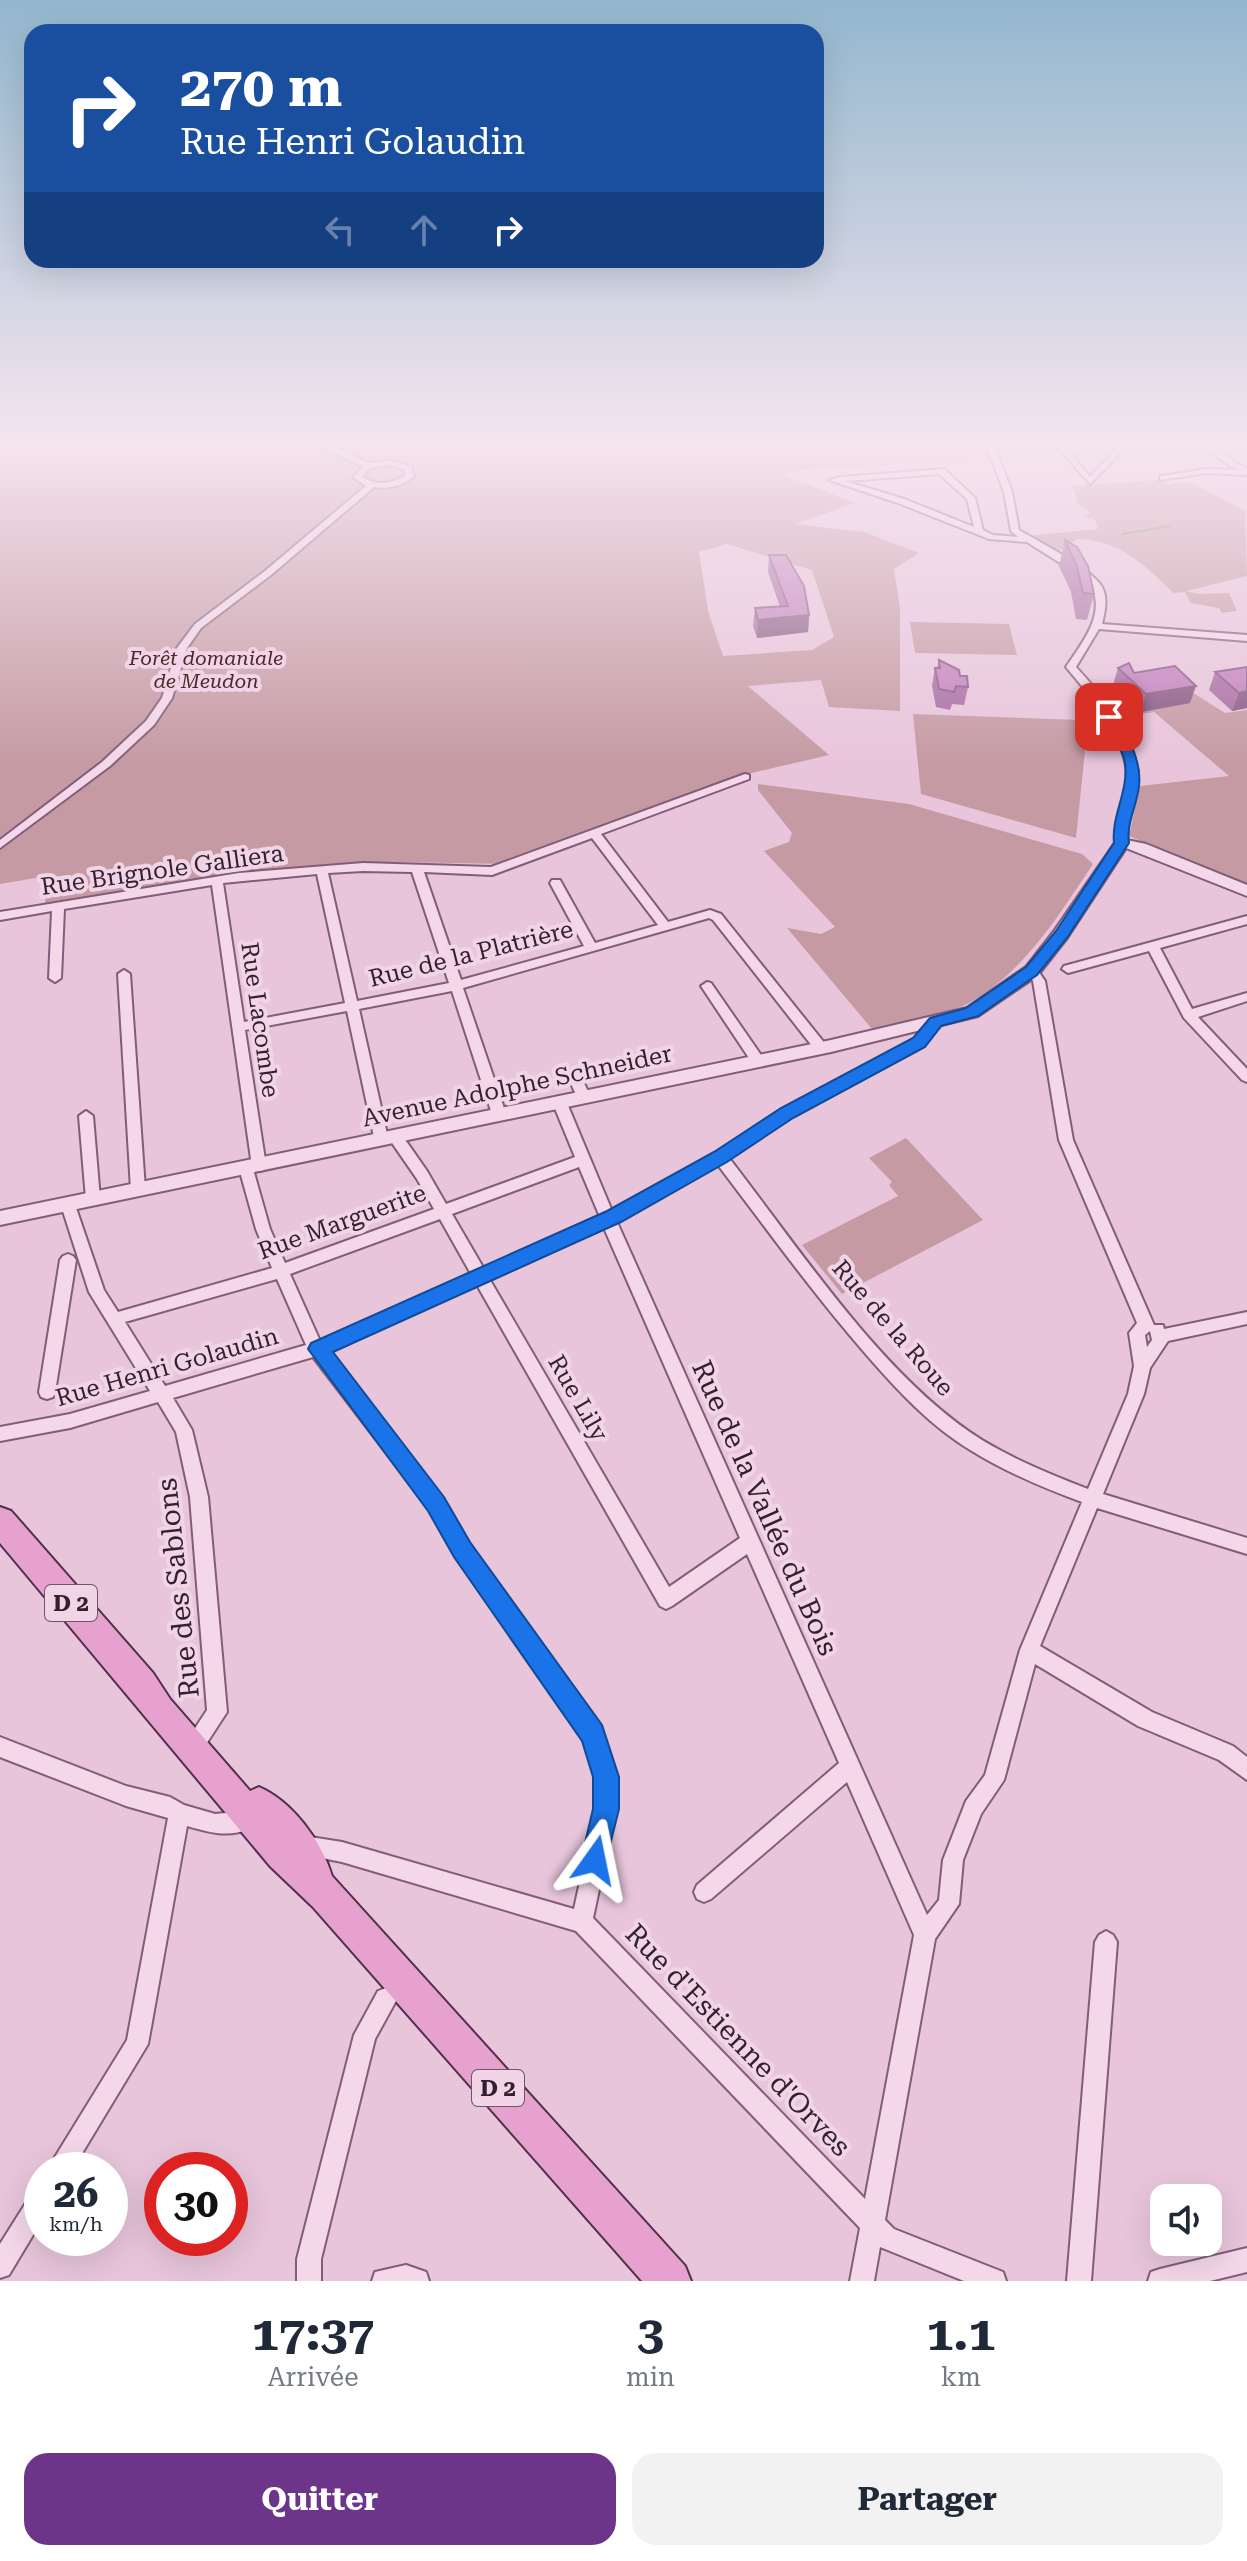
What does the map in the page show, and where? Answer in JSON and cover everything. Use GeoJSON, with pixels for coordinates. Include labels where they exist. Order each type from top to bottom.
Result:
{"type":"FeatureCollection","features":[{"type":"Feature","properties":{"kind":"main road","name":"D 2"},"geometry":{"type":"LineString","coordinates":[[0,1521],[142,1684],[158,1711],[196,1742],[326,1894],[670,2281]]}},
{"type":"Feature","properties":{"kind":"street"},"geometry":{"type":"LineString","coordinates":[[0,845],[106,764],[150,723],[167,698],[182,648],[198,626],[293,551]]}},
{"type":"Feature","properties":{"kind":"street"},"geometry":{"type":"LineString","coordinates":[[1044,551],[1095,583],[1101,603],[1097,626],[1071,667],[1101,703],[1132,760],[1132,786],[1120,831],[1122,843],[1141,847],[1247,891]]}},
{"type":"Feature","properties":{"kind":"street"},"geometry":{"type":"LineString","coordinates":[[1097,626],[1247,638]]}},
{"type":"Feature","properties":{"kind":"street","name":"Rue Brignole Galliera"},"geometry":{"type":"LineString","coordinates":[[0,916],[217,881],[363,867],[492,871],[745,777]]}},
{"type":"Feature","properties":{"kind":"street"},"geometry":{"type":"LineString","coordinates":[[593,832],[665,926]]}},
{"type":"Feature","properties":{"kind":"street","name":"Avenue Adolphe Schneider"},"geometry":{"type":"LineString","coordinates":[[0,1218],[821,1048],[972,1012],[1032,971],[1061,934],[1122,843]]}},
{"type":"Feature","properties":{"kind":"street"},"geometry":{"type":"LineString","coordinates":[[417,869],[499,1114]]}},
{"type":"Feature","properties":{"kind":"street","name":"Rue Lily"},"geometry":{"type":"LineString","coordinates":[[322,871],[350,1006],[387,1136],[443,1212],[666,1600],[749,1542]]}},
{"type":"Feature","properties":{"kind":"street","name":"Rue Lacombe"},"geometry":{"type":"LineString","coordinates":[[217,881],[239,1027],[253,1167],[263,1229],[303,1325],[436,1504],[462,1550],[593,1734],[606,1777],[606,1809],[582,1922]]}},
{"type":"Feature","properties":{"kind":"street"},"geometry":{"type":"LineString","coordinates":[[556,883],[591,947]]}},
{"type":"Feature","properties":{"kind":"street"},"geometry":{"type":"LineString","coordinates":[[55,978],[58,907]]}},
{"type":"Feature","properties":{"kind":"street","name":"Rue de la Platrière"},"geometry":{"type":"LineString","coordinates":[[239,1027],[456,986],[714,914],[821,1048]]}},
{"type":"Feature","properties":{"kind":"street"},"geometry":{"type":"LineString","coordinates":[[1068,969],[1247,920]]}},
{"type":"Feature","properties":{"kind":"street"},"geometry":{"type":"LineString","coordinates":[[1152,945],[1189,1015],[1247,1077]]}},
{"type":"Feature","properties":{"kind":"street"},"geometry":{"type":"LineString","coordinates":[[862,2281],[925,1935],[949,1904],[953,1860],[973,1808],[994,1780],[1029,1650],[1136,1394],[1150,1336],[1066,1140],[1039,981],[1032,971]]}},
{"type":"Feature","properties":{"kind":"street"},"geometry":{"type":"LineString","coordinates":[[124,974],[138,1189]]}},
{"type":"Feature","properties":{"kind":"street"},"geometry":{"type":"LineString","coordinates":[[707,986],[758,1061]]}},
{"type":"Feature","properties":{"kind":"street"},"geometry":{"type":"LineString","coordinates":[[1189,1015],[1247,997]]}},
{"type":"Feature","properties":{"kind":"street","name":"Rue Henri Golaudin"},"geometry":{"type":"LineString","coordinates":[[0,1434],[70,1421],[318,1349],[481,1278],[608,1219],[720,1157],[787,1113],[919,1043],[936,1022]]}},
{"type":"Feature","properties":{"kind":"street"},"geometry":{"type":"LineString","coordinates":[[574,1075],[583,1096]]}},
{"type":"Feature","properties":{"kind":"street","name":"Rue de la Vallée du Bois"},"geometry":{"type":"LineString","coordinates":[[559,1101],[749,1542],[925,1935]]}},
{"type":"Feature","properties":{"kind":"street"},"geometry":{"type":"LineString","coordinates":[[86,1116],[93,1199]]}},
{"type":"Feature","properties":{"kind":"street","name":"Rue de la Roue"},"geometry":{"type":"LineString","coordinates":[[720,1157],[862,1336],[910,1390],[946,1423],[1090,1500],[1247,1546]]}},
{"type":"Feature","properties":{"kind":"street","name":"Rue Marguerite"},"geometry":{"type":"LineString","coordinates":[[114,1319],[282,1271],[583,1160]]}},
{"type":"Feature","properties":{"kind":"street","name":"Rue des Sablons"},"geometry":{"type":"LineString","coordinates":[[68,1205],[93,1282],[184,1430],[199,1497],[217,1712],[196,1742]]}},
{"type":"Feature","properties":{"kind":"street"},"geometry":{"type":"LineString","coordinates":[[47,1392],[68,1260]]}},
{"type":"Feature","properties":{"kind":"street"},"geometry":{"type":"LineString","coordinates":[[1150,1336],[1247,1318]]}},
{"type":"Feature","properties":{"kind":"street"},"geometry":{"type":"LineString","coordinates":[[1029,1650],[1145,1719],[1226,1753],[1247,1770]]}},
{"type":"Feature","properties":{"kind":"street"},"geometry":{"type":"LineString","coordinates":[[0,1747],[126,1796],[170,1807],[179,1814],[215,1824],[242,1822],[250,1805]]}},
{"type":"Feature","properties":{"kind":"street"},"geometry":{"type":"LineString","coordinates":[[704,1892],[850,1766]]}},
{"type":"Feature","properties":{"kind":"street"},"geometry":{"type":"LineString","coordinates":[[70,2152],[137,2044],[179,1814]]}},
{"type":"Feature","properties":{"kind":"street","name":"Rue d'Estienne d'Orves"},"geometry":{"type":"LineString","coordinates":[[290,1849],[342,1852],[582,1922],[886,2238],[994,2281]]}},
{"type":"Feature","properties":{"kind":"street"},"geometry":{"type":"LineString","coordinates":[[1079,2281],[1106,1942]]}},
{"type":"Feature","properties":{"kind":"street"},"geometry":{"type":"LineString","coordinates":[[309,2281],[309,2259],[365,2035],[386,1999]]}},
{"type":"Feature","properties":{"kind":"street"},"geometry":{"type":"LineString","coordinates":[[0,2266],[24,2227]]}},
{"type":"Feature","properties":{"kind":"street"},"geometry":{"type":"LineString","coordinates":[[1160,2281],[1247,2260]]}},
{"type":"Feature","properties":{"kind":"street"},"geometry":{"type":"LineString","coordinates":[[384,2281],[406,2277],[417,2281]]}},
{"type":"Feature","properties":{"kind":"green space","name":"Forêt domaniale de Meudon"},"geometry":{"type":"Polygon","coordinates":[[[0,551],[701,551],[708,611],[723,656],[812,650],[834,637],[812,570],[751,551],[919,553],[894,569],[900,609],[900,711],[829,707],[821,680],[748,686],[829,755],[743,775],[633,813],[506,864],[393,862],[252,870],[45,904],[47,876],[0,884],[0,551]]]}},
{"type":"Feature","properties":{"kind":"green space"},"geometry":{"type":"Polygon","coordinates":[[[1123,551],[1246,551],[1247,576],[1186,591],[1229,593],[1237,611],[1222,613],[1219,608],[1191,603],[1185,592],[1174,593],[1123,551]]]}},
{"type":"Feature","properties":{"kind":"green space"},"geometry":{"type":"Polygon","coordinates":[[[910,622],[1009,624],[1017,655],[915,653],[910,622]]]}},
{"type":"Feature","properties":{"kind":"green space"},"geometry":{"type":"Polygon","coordinates":[[[1168,677],[1225,713],[1247,710],[1247,886],[1129,836],[1140,786],[1229,776],[1154,712],[1114,718],[1102,698],[1168,677]]]}},
{"type":"Feature","properties":{"kind":"green space"},"geometry":{"type":"Polygon","coordinates":[[[913,714],[1079,720],[1086,741],[1076,838],[921,794],[913,714]]]}},
{"type":"Feature","properties":{"kind":"green space"},"geometry":{"type":"Polygon","coordinates":[[[758,784],[909,804],[1082,854],[1093,864],[1038,942],[1006,977],[967,1004],[945,1013],[872,1029],[787,928],[821,934],[835,927],[764,851],[789,842],[792,833],[758,790],[758,784]]]}},
{"type":"Feature","properties":{"kind":"green space"},"geometry":{"type":"Polygon","coordinates":[[[906,1138],[983,1220],[842,1294],[802,1245],[898,1196],[889,1185],[892,1182],[869,1158],[906,1138]]]}},
{"type":"Feature","properties":{"kind":"building"},"geometry":{"type":"Polygon","coordinates":[[[1070,551],[1080,551],[1088,566],[1094,594],[1083,593],[1070,551]]]}},
{"type":"Feature","properties":{"kind":"building"},"geometry":{"type":"Polygon","coordinates":[[[769,555],[786,555],[804,586],[809,615],[758,620],[755,608],[788,606],[769,555]]]}},
{"type":"Feature","properties":{"kind":"building"},"geometry":{"type":"Polygon","coordinates":[[[939,660],[959,670],[960,676],[967,676],[968,687],[956,686],[954,692],[939,689],[935,668],[940,668],[939,660]]]}},
{"type":"Feature","properties":{"kind":"building"},"geometry":{"type":"Polygon","coordinates":[[[1129,663],[1134,673],[1175,666],[1196,686],[1146,694],[1118,668],[1129,663]]]}},
{"type":"Feature","properties":{"kind":"building"},"geometry":{"type":"Polygon","coordinates":[[[1247,667],[1247,691],[1239,693],[1215,672],[1247,667]]]}},
{"type":"Feature","properties":{"kind":"route"},"geometry":{"type":"LineString","coordinates":[[595,1860],[606,1809],[606,1777],[593,1734],[462,1550],[436,1504],[318,1349],[614,1217],[720,1157],[787,1113],[899,1055],[919,1043],[936,1022],[972,1012],[1032,971],[1061,934],[1122,843],[1120,831],[1132,786],[1132,760],[1109,717]]}}]}
